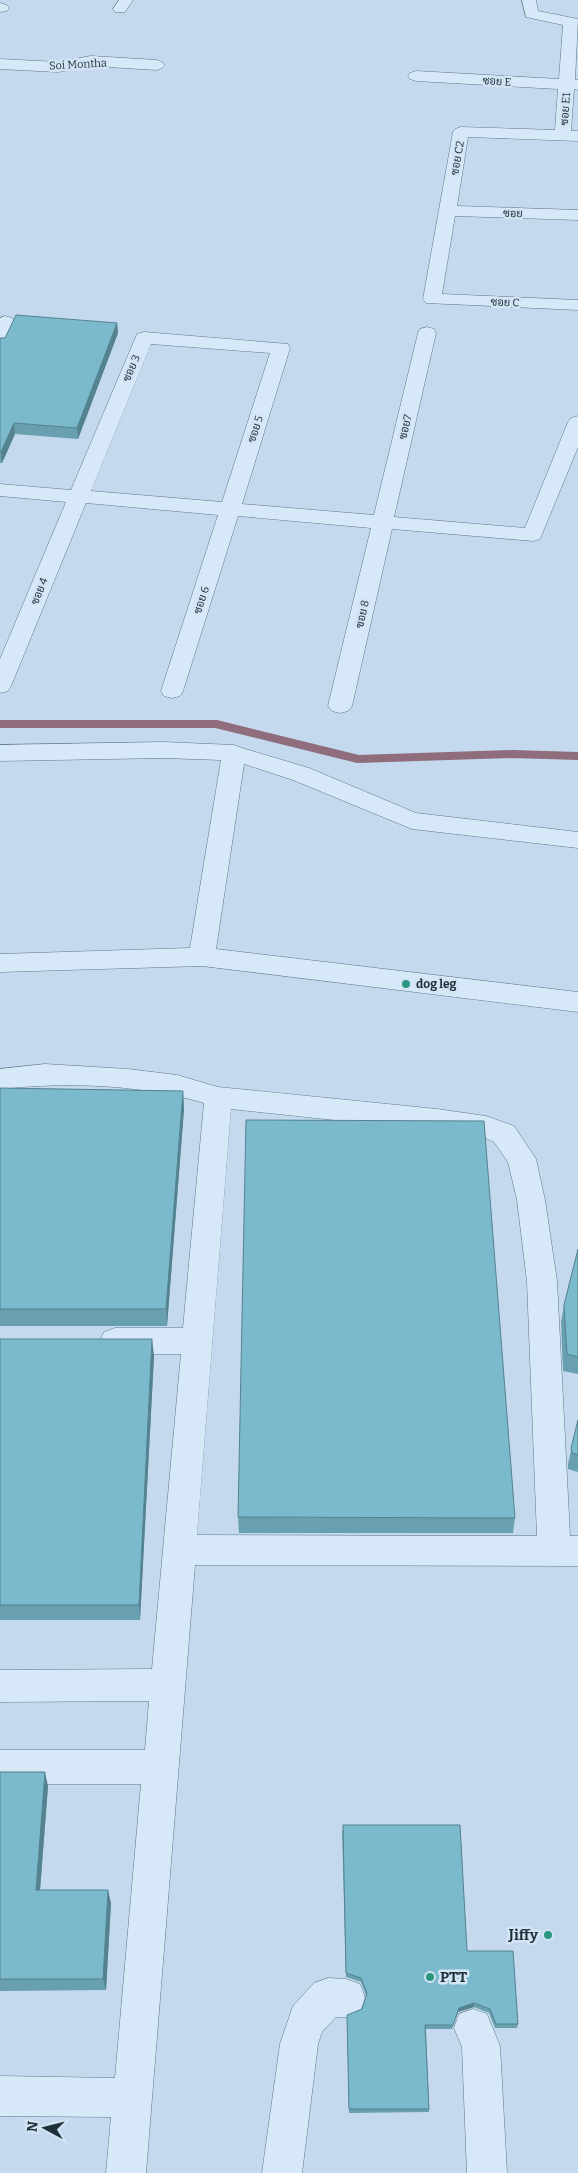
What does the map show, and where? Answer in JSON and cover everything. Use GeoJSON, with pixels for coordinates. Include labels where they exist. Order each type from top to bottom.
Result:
{"type":"FeatureCollection","features":[{"type":"Feature","properties":{"kind":"street"},"geometry":{"type":"LineString","coordinates":[[529,0],[531,14],[575,23]]}},
{"type":"Feature","properties":{"kind":"street","name":"ซอย E1"},"geometry":{"type":"LineString","coordinates":[[571,136],[575,23]]}},
{"type":"Feature","properties":{"kind":"street","name":"Soi Montha"},"geometry":{"type":"LineString","coordinates":[[0,64],[58,66],[92,61],[157,65]]}},
{"type":"Feature","properties":{"kind":"street","name":"ซอย E"},"geometry":{"type":"LineString","coordinates":[[416,76],[572,85]]}},
{"type":"Feature","properties":{"kind":"street","name":"ซอย C2"},"geometry":{"type":"LineString","coordinates":[[432,299],[461,132],[571,136]]}},
{"type":"Feature","properties":{"kind":"street","name":"ซอย"},"geometry":{"type":"LineString","coordinates":[[448,211],[578,215]]}},
{"type":"Feature","properties":{"kind":"street","name":"ซอย C"},"geometry":{"type":"LineString","coordinates":[[432,299],[578,305]]}},
{"type":"Feature","properties":{"kind":"street","name":"ซอย7"},"geometry":{"type":"LineString","coordinates":[[383,522],[427,333]]}},
{"type":"Feature","properties":{"kind":"street","name":"ซอย 3"},"geometry":{"type":"LineString","coordinates":[[78,496],[144,338],[281,348]]}},
{"type":"Feature","properties":{"kind":"street","name":"ซอย 5"},"geometry":{"type":"LineString","coordinates":[[230,509],[281,348]]}},
{"type":"Feature","properties":{"kind":"street"},"geometry":{"type":"LineString","coordinates":[[0,490],[533,535],[578,422]]}},
{"type":"Feature","properties":{"kind":"street","name":"ซอย 4"},"geometry":{"type":"LineString","coordinates":[[0,686],[78,496]]}},
{"type":"Feature","properties":{"kind":"street","name":"ซอย 6"},"geometry":{"type":"LineString","coordinates":[[172,691],[230,509]]}},
{"type":"Feature","properties":{"kind":"street","name":"ซอย 8"},"geometry":{"type":"LineString","coordinates":[[340,706],[383,522]]}},
{"type":"Feature","properties":{"kind":"street"},"geometry":{"type":"LineString","coordinates":[[0,753],[163,750],[234,753],[301,774],[412,821],[578,840]]}},
{"type":"Feature","properties":{"kind":"street"},"geometry":{"type":"LineString","coordinates":[[202,957],[234,753]]}},
{"type":"Feature","properties":{"kind":"street"},"geometry":{"type":"LineString","coordinates":[[0,963],[202,957],[578,1002]]}},
{"type":"Feature","properties":{"kind":"street"},"geometry":{"type":"LineString","coordinates":[[0,1079],[45,1074],[128,1079],[177,1085],[218,1097],[437,1120],[486,1127],[504,1134],[522,1159],[531,1200],[542,1280],[566,1551],[179,1550]]}},
{"type":"Feature","properties":{"kind":"street"},"geometry":{"type":"LineString","coordinates":[[126,2173],[218,1097]]}},
{"type":"Feature","properties":{"kind":"street"},"geometry":{"type":"LineString","coordinates":[[88,1341],[196,1341]]}},
{"type":"Feature","properties":{"kind":"street"},"geometry":{"type":"LineString","coordinates":[[0,1686],[168,1685]]}},
{"type":"Feature","properties":{"kind":"street"},"geometry":{"type":"LineString","coordinates":[[0,1767],[160,1767]]}},
{"type":"Feature","properties":{"kind":"street"},"geometry":{"type":"LineString","coordinates":[[282,2173],[299,2044],[307,2020],[328,1997],[346,1998]]}},
{"type":"Feature","properties":{"kind":"street"},"geometry":{"type":"LineString","coordinates":[[473,2028],[481,2046],[487,2173]]}},
{"type":"Feature","properties":{"kind":"street"},"geometry":{"type":"LineString","coordinates":[[0,2096],[132,2098]]}},
{"type":"Feature","properties":{"kind":"building"},"geometry":{"type":"Polygon","coordinates":[[[16,315],[117,323],[77,428],[14,423],[0,452],[0,338],[5,338],[16,315]]]}},
{"type":"Feature","properties":{"kind":"building"},"geometry":{"type":"Polygon","coordinates":[[[0,1088],[183,1091],[166,1309],[0,1309],[0,1088]]]}},
{"type":"Feature","properties":{"kind":"building"},"geometry":{"type":"Polygon","coordinates":[[[246,1120],[484,1121],[515,1518],[238,1517],[246,1120]]]}},
{"type":"Feature","properties":{"kind":"building"},"geometry":{"type":"Polygon","coordinates":[[[578,1249],[578,1357],[567,1354],[564,1305],[578,1249]]]}},
{"type":"Feature","properties":{"kind":"building"},"geometry":{"type":"Polygon","coordinates":[[[0,1339],[152,1339],[139,1605],[0,1605],[0,1339]]]}},
{"type":"Feature","properties":{"kind":"building"},"geometry":{"type":"Polygon","coordinates":[[[578,1420],[578,1455],[572,1453],[571,1448],[578,1420]]]}},
{"type":"Feature","properties":{"kind":"building"},"geometry":{"type":"Polygon","coordinates":[[[0,1772],[45,1772],[36,1890],[108,1890],[103,1979],[0,1979],[0,1772]]]}},
{"type":"Feature","properties":{"kind":"building","name":"PTT"},"geometry":{"type":"Polygon","coordinates":[[[343,1825],[460,1825],[467,1951],[513,1951],[518,2024],[496,2024],[490,2009],[474,2003],[459,2008],[453,2025],[425,2025],[429,2109],[349,2109],[347,2015],[362,2009],[367,1993],[361,1978],[346,1973],[343,1825]]]}},
{"type":"Feature","properties":{"kind":"waterway"},"geometry":{"type":"LineString","coordinates":[[0,724],[216,724],[358,759],[513,754],[578,756]]}},
{"type":"Feature","properties":{"kind":"place","name":"dog leg"},"geometry":{"type":"Point","coordinates":[406,984]}},
{"type":"Feature","properties":{"kind":"place","name":"Jiffy"},"geometry":{"type":"Point","coordinates":[548,1935]}},
{"type":"Feature","properties":{"kind":"place","name":"PTT"},"geometry":{"type":"Point","coordinates":[430,1977]}}]}
